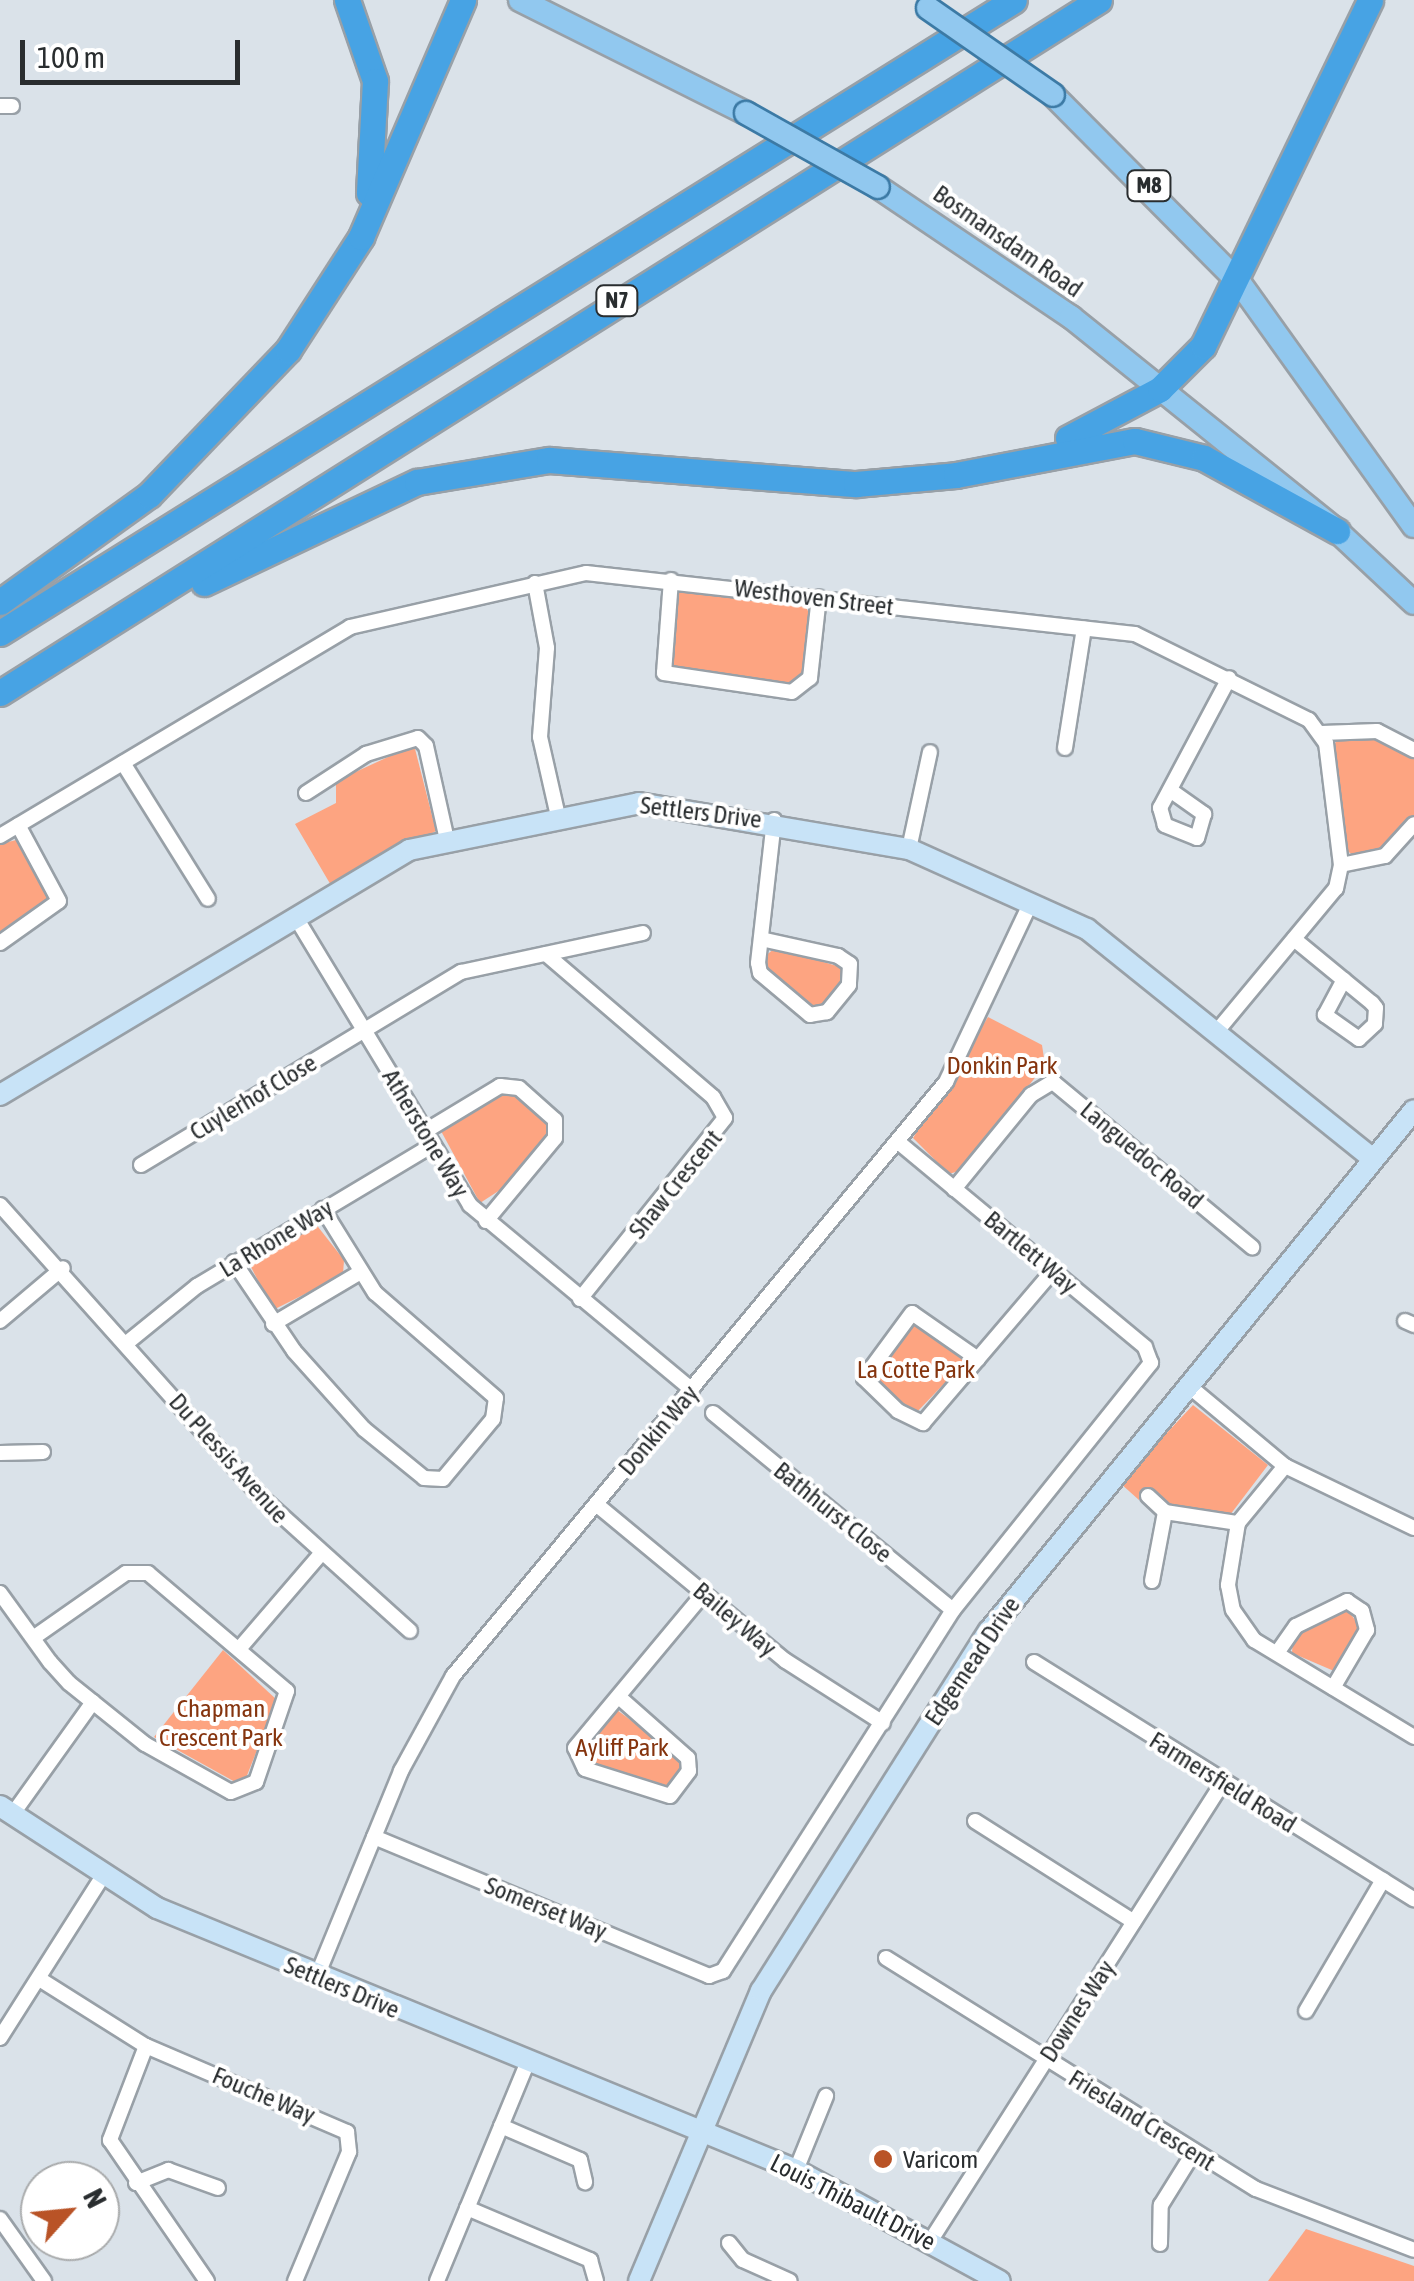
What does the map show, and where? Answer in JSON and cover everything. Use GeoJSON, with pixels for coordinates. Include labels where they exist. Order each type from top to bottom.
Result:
{"type":"FeatureCollection","features":[{"type":"Feature","properties":{"kind":"highway"},"geometry":{"type":"LineString","coordinates":[[346,0],[371,60],[378,118],[361,237]]}},
{"type":"Feature","properties":{"kind":"highway"},"geometry":{"type":"LineString","coordinates":[[0,602],[195,452],[288,350],[361,237],[463,0]]}},
{"type":"Feature","properties":{"kind":"highway","name":"N7"},"geometry":{"type":"LineString","coordinates":[[0,634],[1014,0]]}},
{"type":"Feature","properties":{"kind":"highway","name":"N7"},"geometry":{"type":"LineString","coordinates":[[0,693],[140,610],[1099,0]]}},
{"type":"Feature","properties":{"kind":"highway"},"geometry":{"type":"LineString","coordinates":[[1000,465],[1084,432],[1160,389],[1203,346],[1239,282],[1370,0]]}},
{"type":"Feature","properties":{"kind":"highway"},"geometry":{"type":"LineString","coordinates":[[140,610],[385,494],[491,466],[599,462],[856,484],[1000,465],[1110,442],[1160,444],[1204,458],[1338,531]]}},
{"type":"Feature","properties":{"kind":"main road","name":"Bosmansdam Road"},"geometry":{"type":"LineString","coordinates":[[520,0],[746,113],[878,188],[997,264],[1338,531],[1414,603]]}},
{"type":"Feature","properties":{"kind":"main road","name":"M8"},"geometry":{"type":"LineString","coordinates":[[921,4],[1054,95],[1239,282],[1414,526]]}},
{"type":"Feature","properties":{"kind":"street","name":"Westhoven Street"},"geometry":{"type":"LineString","coordinates":[[0,836],[350,627],[586,573],[1150,637],[1322,733]]}},
{"type":"Feature","properties":{"kind":"street"},"geometry":{"type":"LineString","coordinates":[[671,580],[664,673],[792,692],[810,678],[819,597]]}},
{"type":"Feature","properties":{"kind":"street"},"geometry":{"type":"LineString","coordinates":[[536,584],[546,648],[540,737],[558,816]]}},
{"type":"Feature","properties":{"kind":"street"},"geometry":{"type":"LineString","coordinates":[[1064,748],[1084,628]]}},
{"type":"Feature","properties":{"kind":"street"},"geometry":{"type":"LineString","coordinates":[[1170,790],[1229,678]]}},
{"type":"Feature","properties":{"kind":"street"},"geometry":{"type":"LineString","coordinates":[[1218,1030],[1336,888],[1341,865],[1322,733],[1377,732],[1414,750]]}},
{"type":"Feature","properties":{"kind":"street"},"geometry":{"type":"LineString","coordinates":[[306,793],[366,754],[418,738],[448,840]]}},
{"type":"Feature","properties":{"kind":"street"},"geometry":{"type":"LineString","coordinates":[[909,849],[930,752]]}},
{"type":"Feature","properties":{"kind":"street"},"geometry":{"type":"LineString","coordinates":[[123,763],[208,900]]}},
{"type":"Feature","properties":{"kind":"street","name":"Settlers Drive"},"geometry":{"type":"LineString","coordinates":[[0,1095],[401,854],[448,840],[628,803],[774,820],[909,849],[1031,902],[1107,940],[1372,1159]]}},
{"type":"Feature","properties":{"kind":"street"},"geometry":{"type":"LineString","coordinates":[[762,939],[838,956],[850,964],[849,986],[827,1012],[810,1015],[763,977],[762,939],[774,820]]}},
{"type":"Feature","properties":{"kind":"street"},"geometry":{"type":"LineString","coordinates":[[1341,865],[1385,856],[1414,824]]}},
{"type":"Feature","properties":{"kind":"street"},"geometry":{"type":"LineString","coordinates":[[0,944],[59,901],[18,826]]}},
{"type":"Feature","properties":{"kind":"street","name":"Donkin Way"},"geometry":{"type":"LineString","coordinates":[[317,1976],[374,1837],[452,1676],[946,1082],[1031,902]]}},
{"type":"Feature","properties":{"kind":"street","name":"Atherstone Way"},"geometry":{"type":"LineString","coordinates":[[296,916],[428,1138],[486,1221],[692,1390]]}},
{"type":"Feature","properties":{"kind":"street"},"geometry":{"type":"LineString","coordinates":[[364,1030],[460,972],[644,933]]}},
{"type":"Feature","properties":{"kind":"street"},"geometry":{"type":"LineString","coordinates":[[1294,939],[1344,980]]}},
{"type":"Feature","properties":{"kind":"street","name":"Shaw Crescent"},"geometry":{"type":"LineString","coordinates":[[546,954],[713,1097],[726,1118],[580,1299]]}},
{"type":"Feature","properties":{"kind":"street","name":"Cuylerhof Close"},"geometry":{"type":"LineString","coordinates":[[141,1165],[364,1030]]}},
{"type":"Feature","properties":{"kind":"street","name":"Languedoc Road"},"geometry":{"type":"LineString","coordinates":[[954,1189],[1031,1095],[1053,1082],[1252,1247]]}},
{"type":"Feature","properties":{"kind":"street","name":"La Rhone Way"},"geometry":{"type":"LineString","coordinates":[[128,1342],[234,1262],[322,1209],[500,1086],[519,1088],[555,1120],[555,1138],[486,1221]]}},
{"type":"Feature","properties":{"kind":"street","name":"Edgemead Drive"},"geometry":{"type":"LineString","coordinates":[[639,2281],[762,1992],[970,1659],[1414,1110]]}},
{"type":"Feature","properties":{"kind":"street","name":"Bartlett Way"},"geometry":{"type":"LineString","coordinates":[[898,1142],[1145,1347],[1150,1370]]}},
{"type":"Feature","properties":{"kind":"street","name":"Du Plessis Avenue"},"geometry":{"type":"LineString","coordinates":[[0,1205],[63,1268],[319,1556],[410,1631]]}},
{"type":"Feature","properties":{"kind":"street"},"geometry":{"type":"LineString","coordinates":[[234,1262],[273,1324],[364,1429],[424,1478],[443,1479],[493,1418],[496,1398],[358,1273],[322,1209]]}},
{"type":"Feature","properties":{"kind":"street"},"geometry":{"type":"LineString","coordinates":[[0,1321],[63,1268]]}},
{"type":"Feature","properties":{"kind":"street"},"geometry":{"type":"LineString","coordinates":[[978,1359],[912,1312],[864,1378],[918,1424],[978,1359],[1053,1271]]}},
{"type":"Feature","properties":{"kind":"street"},"geometry":{"type":"LineString","coordinates":[[273,1324],[358,1273]]}},
{"type":"Feature","properties":{"kind":"street","name":"Edgemead Drive"},"geometry":{"type":"LineString","coordinates":[[719,1974],[952,1610],[1150,1370]]}},
{"type":"Feature","properties":{"kind":"street"},"geometry":{"type":"LineString","coordinates":[[1189,1386],[1285,1466],[1414,1528]]}},
{"type":"Feature","properties":{"kind":"street","name":"Bathhurst Close"},"geometry":{"type":"LineString","coordinates":[[713,1414],[952,1610]]}},
{"type":"Feature","properties":{"kind":"street"},"geometry":{"type":"LineString","coordinates":[[0,1452],[43,1452]]}},
{"type":"Feature","properties":{"kind":"street"},"geometry":{"type":"LineString","coordinates":[[1285,1466],[1238,1523],[1231,1602],[1246,1631],[1414,1737]]}},
{"type":"Feature","properties":{"kind":"street"},"geometry":{"type":"LineString","coordinates":[[1148,1496],[1165,1512],[1238,1523]]}},
{"type":"Feature","properties":{"kind":"street","name":"Bailey Way"},"geometry":{"type":"LineString","coordinates":[[596,1504],[786,1661],[882,1723]]}},
{"type":"Feature","properties":{"kind":"street"},"geometry":{"type":"LineString","coordinates":[[1152,1581],[1165,1512]]}},
{"type":"Feature","properties":{"kind":"street"},"geometry":{"type":"LineString","coordinates":[[239,1649],[319,1556]]}},
{"type":"Feature","properties":{"kind":"street"},"geometry":{"type":"LineString","coordinates":[[0,1593],[33,1638],[93,1702],[170,1760],[240,1793],[256,1782],[288,1696],[239,1649],[137,1569],[33,1638]]}},
{"type":"Feature","properties":{"kind":"street"},"geometry":{"type":"LineString","coordinates":[[619,1696],[688,1758],[689,1771],[670,1796],[578,1762],[578,1742],[704,1593]]}},
{"type":"Feature","properties":{"kind":"street"},"geometry":{"type":"LineString","coordinates":[[1277,1653],[1296,1626],[1347,1601],[1362,1611],[1367,1630],[1333,1688]]}},
{"type":"Feature","properties":{"kind":"street","name":"Farmersfield Road"},"geometry":{"type":"LineString","coordinates":[[1034,1662],[1414,1899]]}},
{"type":"Feature","properties":{"kind":"street"},"geometry":{"type":"LineString","coordinates":[[6,1810],[93,1702]]}},
{"type":"Feature","properties":{"kind":"street","name":"Downes Way"},"geometry":{"type":"LineString","coordinates":[[931,2240],[1223,1782]]}},
{"type":"Feature","properties":{"kind":"street","name":"Settlers Drive"},"geometry":{"type":"LineString","coordinates":[[6,1810],[156,1908],[701,2134]]}},
{"type":"Feature","properties":{"kind":"street"},"geometry":{"type":"LineString","coordinates":[[974,1820],[1134,1922]]}},
{"type":"Feature","properties":{"kind":"street","name":"Somerset Way"},"geometry":{"type":"LineString","coordinates":[[374,1837],[719,1974]]}},
{"type":"Feature","properties":{"kind":"street"},"geometry":{"type":"LineString","coordinates":[[0,2038],[103,1876]]}},
{"type":"Feature","properties":{"kind":"street"},"geometry":{"type":"LineString","coordinates":[[1306,2011],[1383,1880]]}},
{"type":"Feature","properties":{"kind":"street","name":"Friesland Crescent"},"geometry":{"type":"LineString","coordinates":[[886,1958],[1256,2190],[1414,2250]]}},
{"type":"Feature","properties":{"kind":"street","name":"Fouche Way"},"geometry":{"type":"LineString","coordinates":[[40,1980],[146,2046],[347,2132],[349,2152],[296,2281]]}},
{"type":"Feature","properties":{"kind":"street"},"geometry":{"type":"LineString","coordinates":[[146,2046],[110,2133],[136,2183],[207,2281]]}},
{"type":"Feature","properties":{"kind":"street"},"geometry":{"type":"LineString","coordinates":[[437,2281],[527,2064]]}},
{"type":"Feature","properties":{"kind":"street"},"geometry":{"type":"LineString","coordinates":[[796,2170],[826,2096]]}},
{"type":"Feature","properties":{"kind":"street"},"geometry":{"type":"LineString","coordinates":[[501,2126],[577,2157],[585,2182]]}},
{"type":"Feature","properties":{"kind":"street","name":"Louis Thibault Drive"},"geometry":{"type":"LineString","coordinates":[[701,2134],[796,2170],[931,2240],[1000,2281]]}},
{"type":"Feature","properties":{"kind":"street"},"geometry":{"type":"LineString","coordinates":[[1160,2244],[1162,2205],[1194,2152]]}},
{"type":"Feature","properties":{"kind":"street"},"geometry":{"type":"LineString","coordinates":[[136,2183],[168,2170],[218,2188]]}},
{"type":"Feature","properties":{"kind":"street"},"geometry":{"type":"LineString","coordinates":[[467,2208],[590,2260],[596,2281]]}},
{"type":"Feature","properties":{"kind":"street"},"geometry":{"type":"LineString","coordinates":[[0,2220],[44,2281]]}},
{"type":"Feature","properties":{"kind":"street"},"geometry":{"type":"LineString","coordinates":[[729,2244],[743,2260],[790,2281]]}},
{"type":"Feature","properties":{"kind":"green space"},"geometry":{"type":"Polygon","coordinates":[[[684,589],[803,603],[810,614],[805,674],[794,686],[670,669],[676,595],[684,589]]]}},
{"type":"Feature","properties":{"kind":"green space"},"geometry":{"type":"Polygon","coordinates":[[[1376,737],[1414,757],[1414,815],[1385,850],[1355,857],[1345,849],[1333,748],[1337,739],[1376,737]]]}},
{"type":"Feature","properties":{"kind":"green space"},"geometry":{"type":"Polygon","coordinates":[[[414,745],[436,831],[332,887],[295,824],[336,803],[336,781],[414,745]]]}},
{"type":"Feature","properties":{"kind":"green space"},"geometry":{"type":"Polygon","coordinates":[[[16,840],[51,900],[0,936],[0,844],[16,840]]]}},
{"type":"Feature","properties":{"kind":"green space"},"geometry":{"type":"Polygon","coordinates":[[[775,948],[844,968],[847,980],[827,1007],[814,1011],[767,975],[764,957],[775,948]]]}},
{"type":"Feature","properties":{"kind":"green space","name":"Donkin Park"},"geometry":{"type":"Polygon","coordinates":[[[988,1017],[1042,1045],[1045,1065],[962,1170],[949,1174],[913,1138],[988,1017]]]}},
{"type":"Feature","properties":{"kind":"green space"},"geometry":{"type":"Polygon","coordinates":[[[510,1089],[554,1131],[514,1181],[480,1203],[441,1131],[510,1089]]]}},
{"type":"Feature","properties":{"kind":"green space"},"geometry":{"type":"Polygon","coordinates":[[[315,1223],[344,1260],[343,1275],[273,1310],[250,1265],[315,1223]]]}},
{"type":"Feature","properties":{"kind":"green space","name":"La Cotte Park"},"geometry":{"type":"Polygon","coordinates":[[[915,1320],[965,1362],[915,1414],[870,1377],[915,1320]]]}},
{"type":"Feature","properties":{"kind":"green space"},"geometry":{"type":"Polygon","coordinates":[[[1193,1405],[1268,1465],[1230,1515],[1168,1506],[1147,1490],[1139,1500],[1120,1483],[1193,1405]]]}},
{"type":"Feature","properties":{"kind":"green space"},"geometry":{"type":"Polygon","coordinates":[[[1347,1609],[1361,1628],[1334,1671],[1292,1653],[1293,1636],[1347,1609]]]}},
{"type":"Feature","properties":{"kind":"green space","name":"Chapman Crescent Park"},"geometry":{"type":"Polygon","coordinates":[[[223,1650],[277,1700],[246,1778],[237,1783],[154,1737],[223,1650]]]}},
{"type":"Feature","properties":{"kind":"green space","name":"Ayliff Park"},"geometry":{"type":"Polygon","coordinates":[[[617,1710],[678,1755],[682,1772],[673,1786],[657,1793],[585,1761],[583,1748],[617,1710]]]}},
{"type":"Feature","properties":{"kind":"green space"},"geometry":{"type":"Polygon","coordinates":[[[1306,2229],[1414,2266],[1414,2281],[1268,2281],[1306,2229]]]}},
{"type":"Feature","properties":{"kind":"place","name":"Varicom"},"geometry":{"type":"Point","coordinates":[883,2159]}}]}
